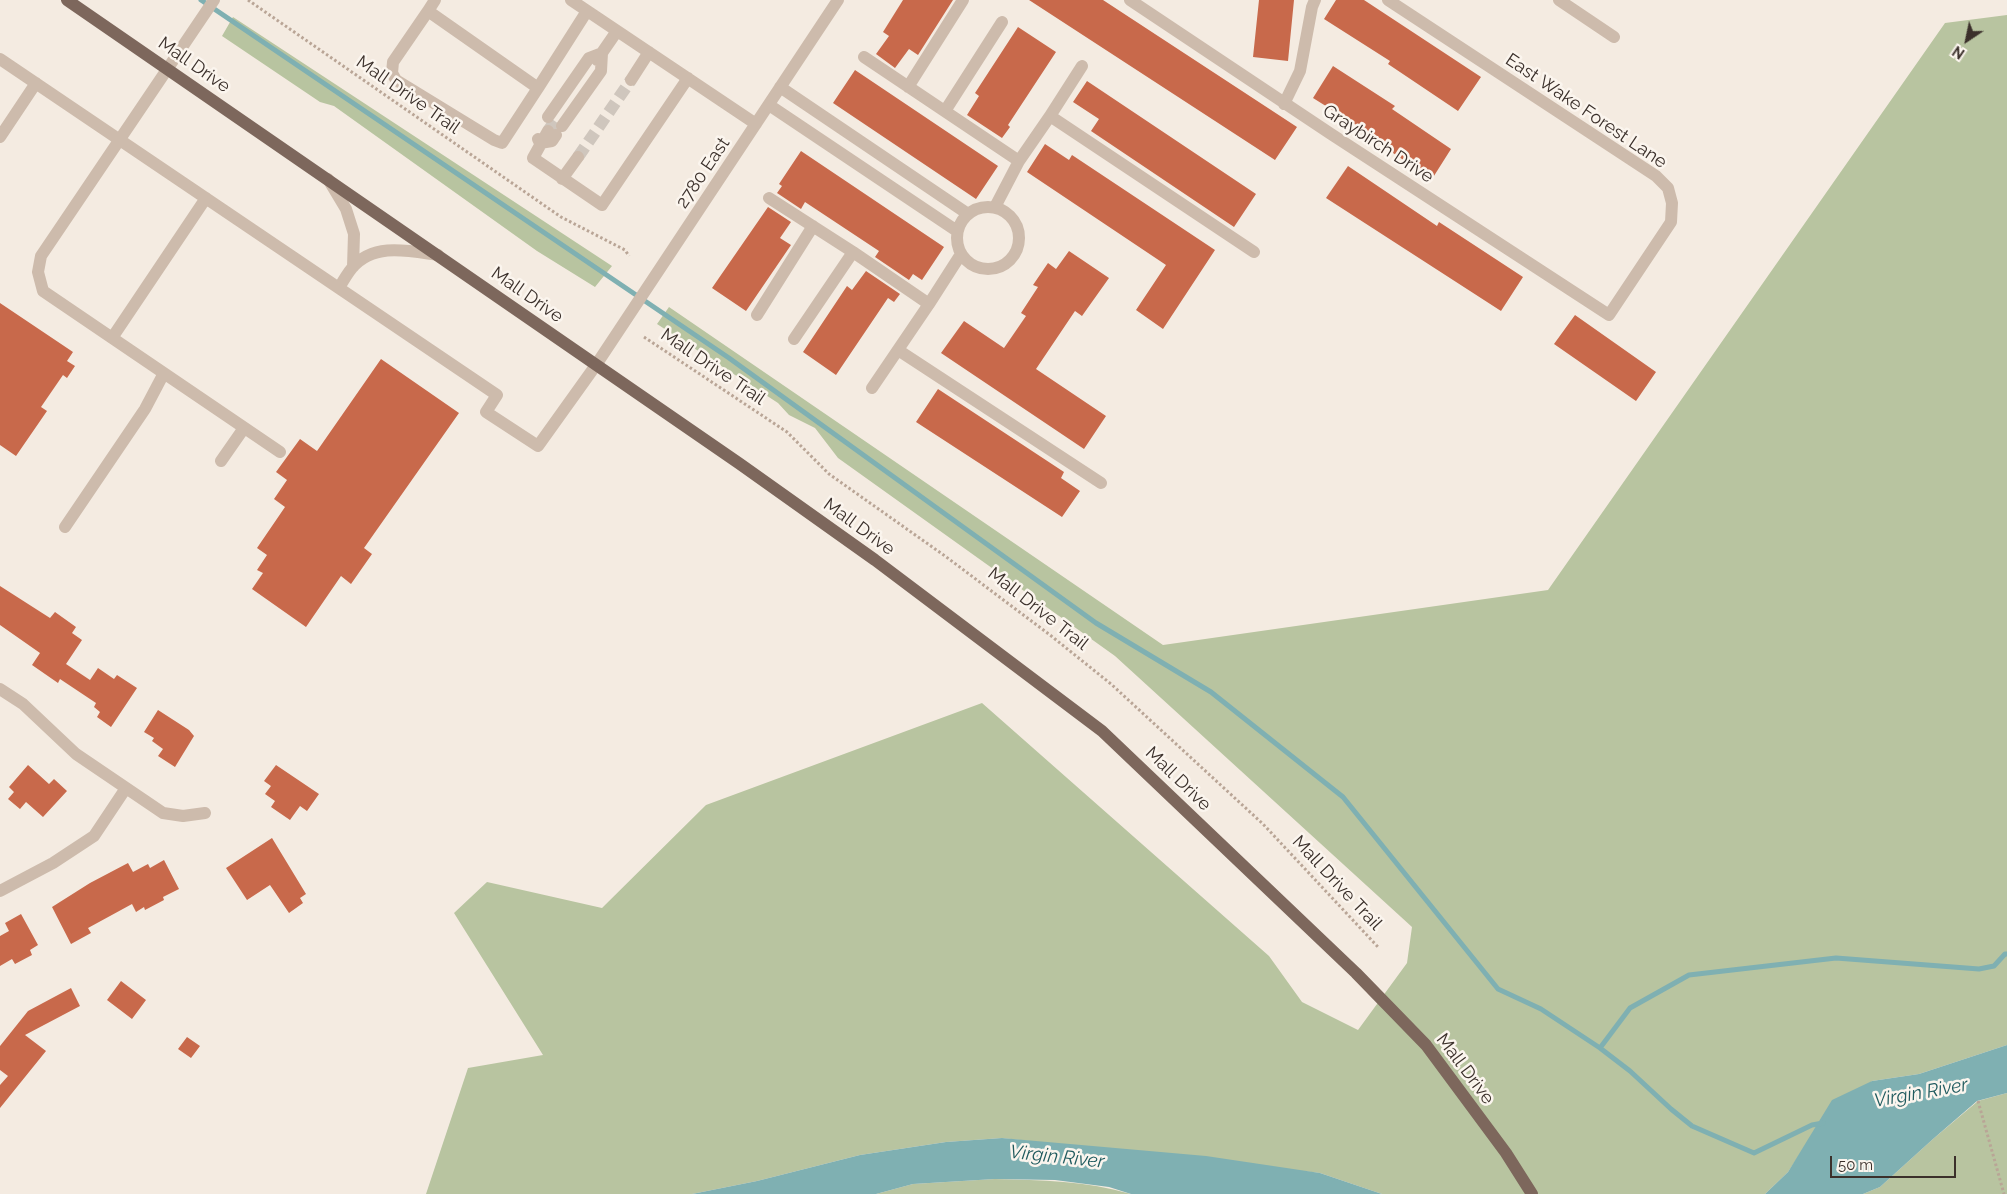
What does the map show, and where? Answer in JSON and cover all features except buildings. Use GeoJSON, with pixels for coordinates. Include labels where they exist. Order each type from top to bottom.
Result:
{"type":"FeatureCollection","features":[{"type":"Feature","properties":{"kind":"main road","name":"Mall Drive"},"geometry":{"type":"LineString","coordinates":[[68,0],[875,560],[1102,731],[1356,973],[1426,1045],[1506,1154],[1532,1194]]}},
{"type":"Feature","properties":{"kind":"street"},"geometry":{"type":"LineString","coordinates":[[214,0],[42,256],[38,272],[43,291],[280,452]]}},
{"type":"Feature","properties":{"kind":"street"},"geometry":{"type":"LineString","coordinates":[[436,0],[393,62],[392,72],[396,80],[494,140],[502,143],[587,11]]}},
{"type":"Feature","properties":{"kind":"street"},"geometry":{"type":"LineString","coordinates":[[571,0],[756,124]]}},
{"type":"Feature","properties":{"kind":"street","name":"2780 East"},"geometry":{"type":"LineString","coordinates":[[339,288],[497,395],[486,412],[538,446],[596,365],[838,0]]}},
{"type":"Feature","properties":{"kind":"street"},"geometry":{"type":"LineString","coordinates":[[908,87],[963,0]]}},
{"type":"Feature","properties":{"kind":"street","name":"Graybirch Drive"},"geometry":{"type":"LineString","coordinates":[[1130,0],[1284,104],[1609,315]]}},
{"type":"Feature","properties":{"kind":"street"},"geometry":{"type":"LineString","coordinates":[[1284,104],[1300,70],[1315,0]]}},
{"type":"Feature","properties":{"kind":"street","name":"East Wake Forest Lane"},"geometry":{"type":"LineString","coordinates":[[1388,0],[1656,176],[1668,188],[1672,203],[1671,222],[1609,315]]}},
{"type":"Feature","properties":{"kind":"street"},"geometry":{"type":"LineString","coordinates":[[1559,0],[1614,37]]}},
{"type":"Feature","properties":{"kind":"street"},"geometry":{"type":"LineString","coordinates":[[428,11],[538,88]]}},
{"type":"Feature","properties":{"kind":"street"},"geometry":{"type":"LineString","coordinates":[[944,111],[1002,22]]}},
{"type":"Feature","properties":{"kind":"street"},"geometry":{"type":"LineString","coordinates":[[617,31],[602,53],[589,58],[533,158],[562,179],[602,205],[688,78]]}},
{"type":"Feature","properties":{"kind":"street"},"geometry":{"type":"LineString","coordinates":[[630,80],[649,52]]}},
{"type":"Feature","properties":{"kind":"street"},"geometry":{"type":"LineString","coordinates":[[864,57],[1020,161]]}},
{"type":"Feature","properties":{"kind":"street"},"geometry":{"type":"LineString","coordinates":[[0,58],[339,288],[353,267],[375,252],[397,249],[438,255]]}},
{"type":"Feature","properties":{"kind":"street"},"geometry":{"type":"LineString","coordinates":[[995,207],[1020,161],[1082,66]]}},
{"type":"Feature","properties":{"kind":"street"},"geometry":{"type":"LineString","coordinates":[[0,137],[36,83]]}},
{"type":"Feature","properties":{"kind":"street"},"geometry":{"type":"LineString","coordinates":[[780,87],[968,214]]}},
{"type":"Feature","properties":{"kind":"street"},"geometry":{"type":"LineString","coordinates":[[769,105],[957,231]]}},
{"type":"Feature","properties":{"kind":"street"},"geometry":{"type":"LineString","coordinates":[[1050,116],[1254,252]]}},
{"type":"Feature","properties":{"kind":"street"},"geometry":{"type":"LineString","coordinates":[[562,179],[578,157]]}},
{"type":"Feature","properties":{"kind":"street"},"geometry":{"type":"LineString","coordinates":[[328,179],[346,209],[354,234],[353,267]]}},
{"type":"Feature","properties":{"kind":"street"},"geometry":{"type":"LineString","coordinates":[[112,338],[206,198]]}},
{"type":"Feature","properties":{"kind":"street"},"geometry":{"type":"LineString","coordinates":[[769,198],[929,304]]}},
{"type":"Feature","properties":{"kind":"street"},"geometry":{"type":"LineString","coordinates":[[995,207],[1004,211],[1018,227],[1020,237],[1018,248],[1014,257],[1007,264],[997,269],[976,268],[968,263],[961,254],[956,239],[957,231],[961,221],[968,214],[976,209],[995,207]]}},
{"type":"Feature","properties":{"kind":"street"},"geometry":{"type":"LineString","coordinates":[[757,315],[813,226]]}},
{"type":"Feature","properties":{"kind":"street"},"geometry":{"type":"LineString","coordinates":[[794,339],[852,252]]}},
{"type":"Feature","properties":{"kind":"street"},"geometry":{"type":"LineString","coordinates":[[872,388],[961,254]]}},
{"type":"Feature","properties":{"kind":"street"},"geometry":{"type":"LineString","coordinates":[[898,350],[1101,483]]}},
{"type":"Feature","properties":{"kind":"street"},"geometry":{"type":"LineString","coordinates":[[65,528],[145,409],[164,373]]}},
{"type":"Feature","properties":{"kind":"street"},"geometry":{"type":"LineString","coordinates":[[221,461],[244,428]]}},
{"type":"Feature","properties":{"kind":"street"},"geometry":{"type":"LineString","coordinates":[[0,689],[23,704],[76,754],[163,813],[183,816],[205,813]]}},
{"type":"Feature","properties":{"kind":"street"},"geometry":{"type":"LineString","coordinates":[[0,891],[53,863],[94,836],[126,788]]}},
{"type":"Feature","properties":{"kind":"path","name":"Mall Drive Trail"},"geometry":{"type":"LineString","coordinates":[[248,0],[560,217],[625,250],[629,256]]}},
{"type":"Feature","properties":{"kind":"path","name":"Mall Drive Trail"},"geometry":{"type":"LineString","coordinates":[[644,337],[787,432],[829,474],[945,556],[1050,635],[1111,684],[1263,824],[1378,947]]}},
{"type":"Feature","properties":{"kind":"path"},"geometry":{"type":"LineString","coordinates":[[1978,1101],[2004,1194]]}},
{"type":"Feature","properties":{"kind":"green space"},"geometry":{"type":"Polygon","coordinates":[[[2007,15],[2007,1045],[1919,1074],[1872,1081],[1810,1139],[1788,1172],[1765,1194],[1382,1194],[1320,1173],[1002,1138],[946,1142],[860,1155],[757,1181],[692,1194],[426,1194],[468,1068],[543,1055],[454,913],[487,882],[602,908],[706,805],[982,703],[1269,956],[1302,1002],[1358,1030],[1407,963],[1412,927],[1115,656],[838,458],[815,428],[789,415],[778,403],[657,324],[669,307],[1163,645],[1548,590],[1945,23],[2007,15]]]}},
{"type":"Feature","properties":{"kind":"green space"},"geometry":{"type":"Polygon","coordinates":[[[233,17],[612,266],[595,287],[537,251],[334,106],[320,102],[222,36],[233,17]]]}},
{"type":"Feature","properties":{"kind":"green space"},"geometry":{"type":"Polygon","coordinates":[[[2007,1093],[2007,1194],[1863,1194],[1880,1187],[1978,1101],[2007,1093]]]}},
{"type":"Feature","properties":{"kind":"green space"},"geometry":{"type":"Polygon","coordinates":[[[995,1179],[1081,1184],[1131,1194],[876,1194],[913,1184],[995,1179]]]}},
{"type":"Feature","properties":{"kind":"water","name":"Virgin River"},"geometry":{"type":"Polygon","coordinates":[[[2007,1045],[2007,1093],[1977,1101],[1880,1187],[1863,1194],[1765,1194],[1788,1172],[1832,1100],[1872,1081],[1919,1074],[2007,1045]]]}},
{"type":"Feature","properties":{"kind":"water","name":"Virgin River"},"geometry":{"type":"Polygon","coordinates":[[[1002,1138],[1206,1156],[1320,1173],[1382,1194],[1131,1194],[1109,1187],[1055,1180],[995,1179],[913,1184],[876,1194],[692,1194],[757,1181],[860,1155],[946,1142],[1002,1138]]]}},
{"type":"Feature","properties":{"kind":"waterway"},"geometry":{"type":"LineString","coordinates":[[201,0],[729,358],[1096,623],[1211,692],[1343,797],[1498,989],[1541,1009],[1600,1048],[1630,1071],[1692,1126],[1754,1153],[1812,1125],[1823,1123]]}},
{"type":"Feature","properties":{"kind":"waterway"},"geometry":{"type":"LineString","coordinates":[[1600,1048],[1630,1008],[1689,975],[1836,958],[1979,969],[1994,966],[2007,954]]}},
{"type":"Feature","properties":{"kind":"tunnel"},"geometry":{"type":"LineString","coordinates":[[578,157],[631,80]]}},
{"type":"Feature","properties":{"kind":"tunnel"},"geometry":{"type":"LineString","coordinates":[[548,131],[555,121]]}}]}
